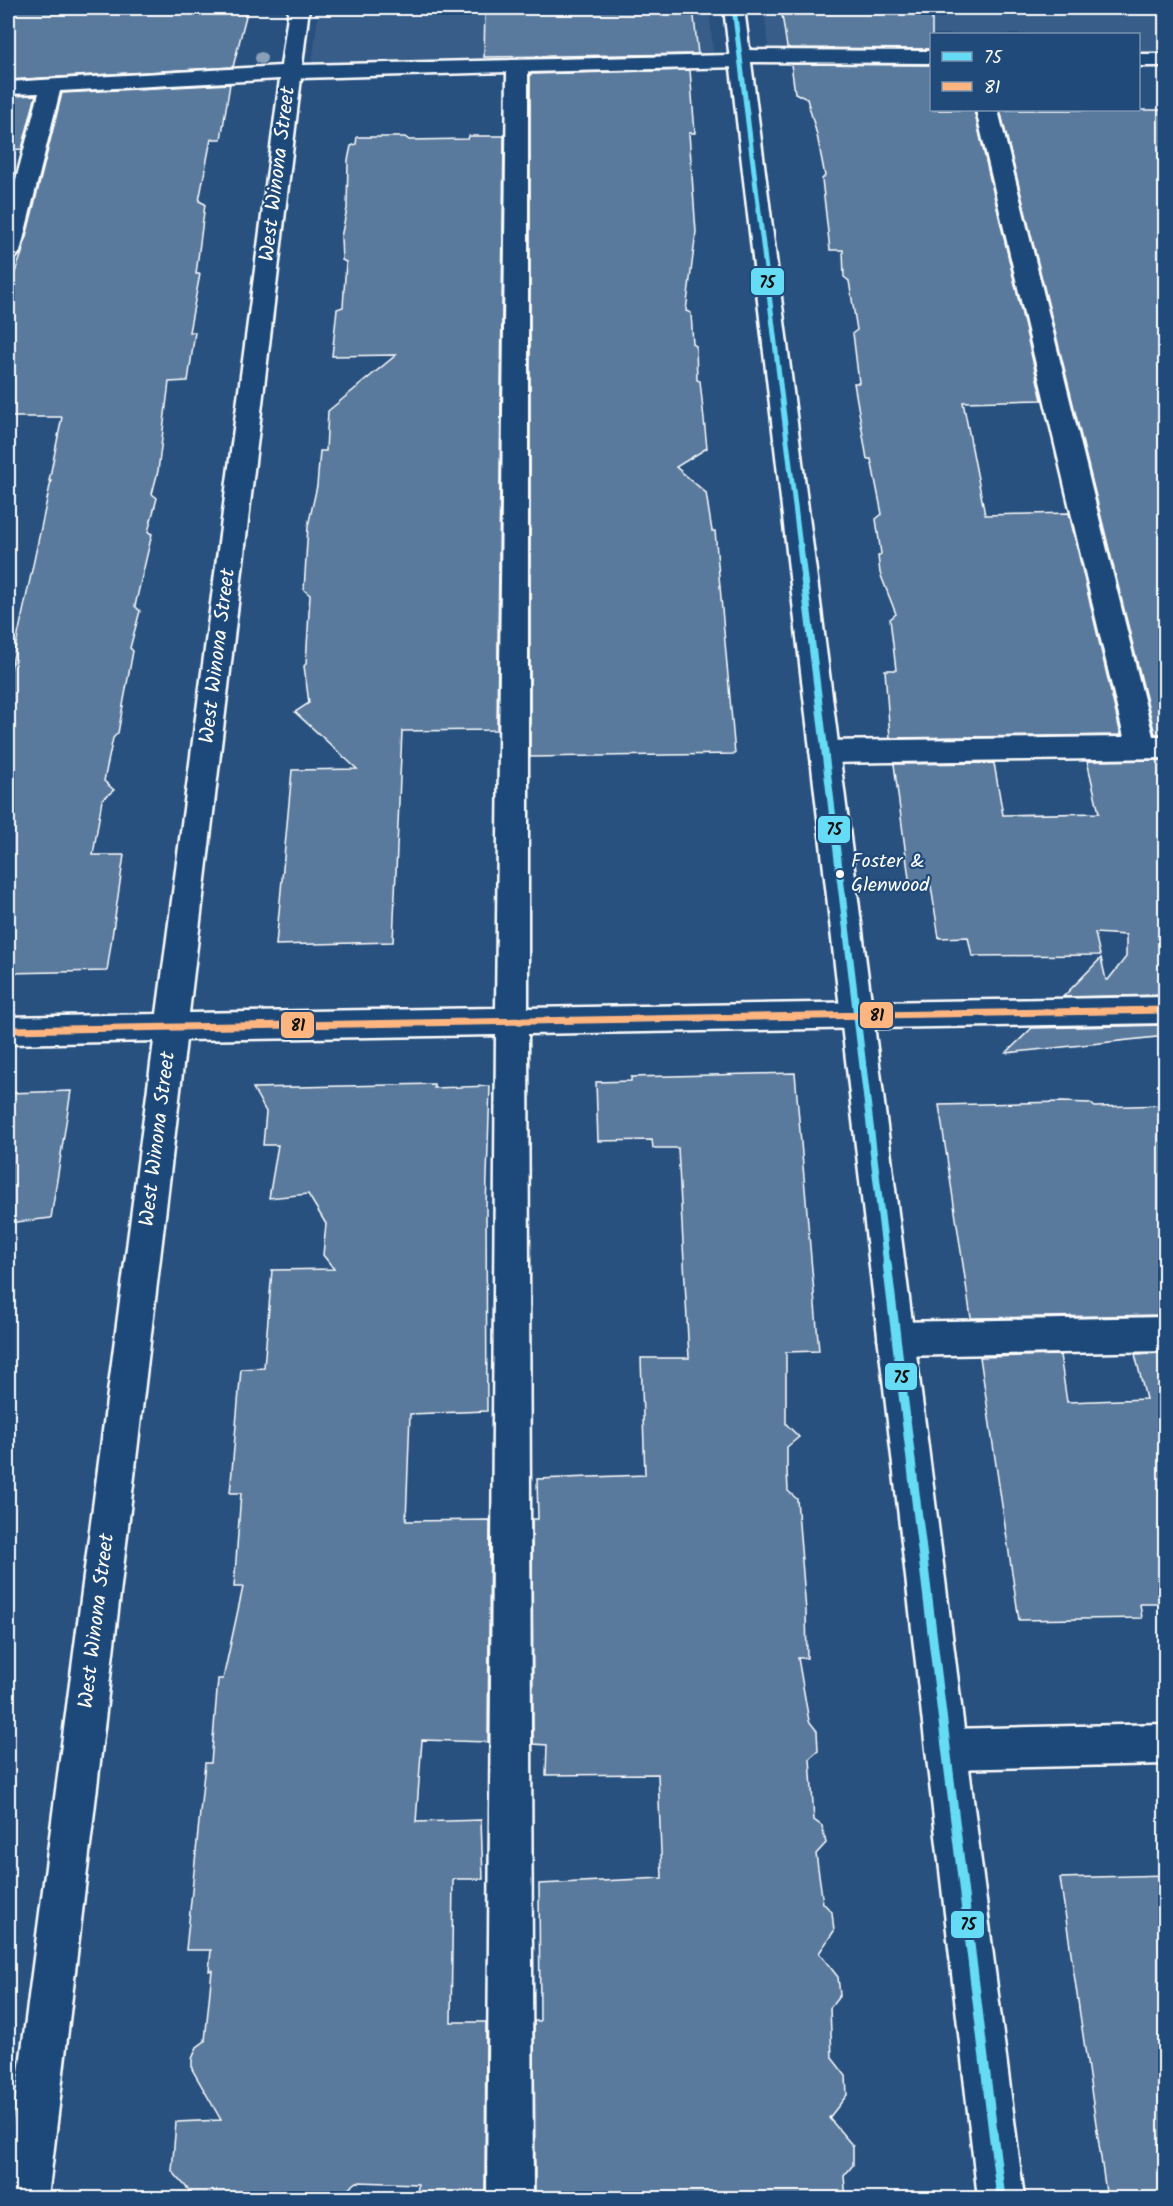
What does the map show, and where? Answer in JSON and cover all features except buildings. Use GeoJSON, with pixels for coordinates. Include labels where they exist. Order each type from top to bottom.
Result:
{"type":"FeatureCollection","features":[{"type":"Feature","properties":{"kind":"street","name":"West Winona Street"},"geometry":{"type":"LineString","coordinates":[[25,2199],[299,8]]}},
{"type":"Feature","properties":{"kind":"street"},"geometry":{"type":"LineString","coordinates":[[734,8],[1001,2199]]}},
{"type":"Feature","properties":{"kind":"street"},"geometry":{"type":"LineString","coordinates":[[8,88],[340,69],[740,58],[930,57]]}},
{"type":"Feature","properties":{"kind":"street"},"geometry":{"type":"LineString","coordinates":[[1140,60],[1166,60]]}},
{"type":"Feature","properties":{"kind":"street"},"geometry":{"type":"LineString","coordinates":[[510,2199],[512,1021],[518,65]]}},
{"type":"Feature","properties":{"kind":"street"},"geometry":{"type":"LineString","coordinates":[[8,252],[51,86]]}},
{"type":"Feature","properties":{"kind":"street"},"geometry":{"type":"LineString","coordinates":[[824,752],[1154,747],[987,111]]}},
{"type":"Feature","properties":{"kind":"street"},"geometry":{"type":"LineString","coordinates":[[8,1030],[1166,1010]]}},
{"type":"Feature","properties":{"kind":"street"},"geometry":{"type":"LineString","coordinates":[[896,1339],[1166,1334]]}},
{"type":"Feature","properties":{"kind":"street"},"geometry":{"type":"LineString","coordinates":[[947,1749],[1166,1744]]}},
{"type":"Feature","properties":{"kind":"shaded area"},"geometry":{"type":"Polygon","coordinates":[[[319,8],[709,8],[714,61],[311,71],[319,8]]]}},
{"type":"Feature","properties":{"kind":"shaded area"},"geometry":{"type":"Polygon","coordinates":[[[764,8],[1161,8],[1165,21],[1165,60],[1140,60],[1140,33],[930,33],[930,58],[769,56],[764,8]]]}},
{"type":"Feature","properties":{"kind":"transit line","name":"75"},"geometry":{"type":"LineString","coordinates":[[734,8],[1001,2198]]}},
{"type":"Feature","properties":{"kind":"transit line","name":"81"},"geometry":{"type":"LineString","coordinates":[[8,1030],[1166,1010]]}},
{"type":"Feature","properties":{"kind":"place","name":"Foster & Glenwood"},"geometry":{"type":"Point","coordinates":[840,874]}}]}
